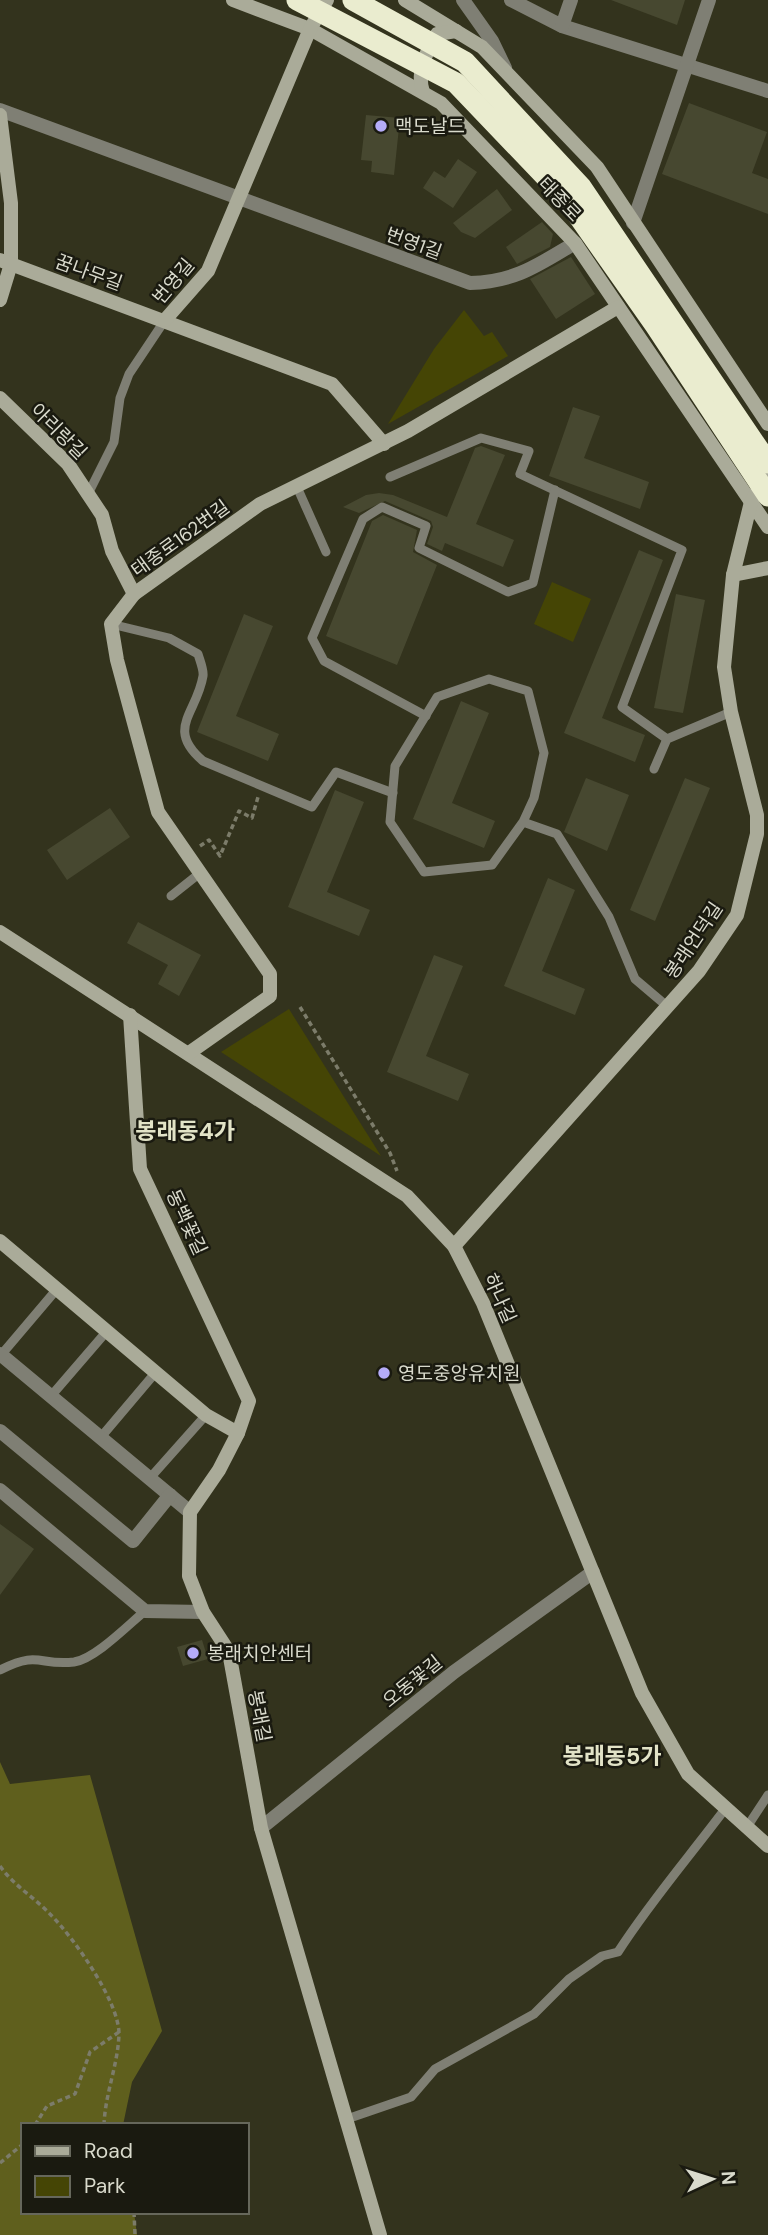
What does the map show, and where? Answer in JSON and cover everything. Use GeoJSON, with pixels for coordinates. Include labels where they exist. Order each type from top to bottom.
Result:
{"type":"FeatureCollection","features":[{"type":"Feature","properties":{"kind":"highway"},"geometry":{"type":"LineString","coordinates":[[297,0],[456,83],[565,197],[655,325],[760,499]]}},
{"type":"Feature","properties":{"kind":"highway"},"geometry":{"type":"LineString","coordinates":[[353,0],[465,62],[581,187],[768,463]]}},
{"type":"Feature","properties":{"kind":"main road","name":"태종로"},"geometry":{"type":"LineString","coordinates":[[233,0],[310,29],[441,103],[575,243],[618,307],[760,499],[768,527]]}},
{"type":"Feature","properties":{"kind":"main road","name":"번영길"},"geometry":{"type":"LineString","coordinates":[[327,0],[310,29],[208,271],[165,320],[244,354],[332,384],[384,444]]}},
{"type":"Feature","properties":{"kind":"main road"},"geometry":{"type":"LineString","coordinates":[[405,0],[482,47],[597,167],[768,424]]}},
{"type":"Feature","properties":{"kind":"main road"},"geometry":{"type":"LineString","coordinates":[[423,92],[418,78],[426,53],[437,34],[456,31]]}},
{"type":"Feature","properties":{"kind":"main road"},"geometry":{"type":"LineString","coordinates":[[0,113],[11,203],[0,300]]}},
{"type":"Feature","properties":{"kind":"main road","name":"꿈나무길"},"geometry":{"type":"LineString","coordinates":[[5,262],[165,320]]}},
{"type":"Feature","properties":{"kind":"main road","name":"태종로162번길"},"geometry":{"type":"LineString","coordinates":[[111,624],[134,594],[260,504],[384,444],[618,307]]}},
{"type":"Feature","properties":{"kind":"main road","name":"아리랑길"},"geometry":{"type":"LineString","coordinates":[[0,398],[68,464],[102,515],[112,551],[134,594]]}},
{"type":"Feature","properties":{"kind":"main road","name":"봉래언덕길"},"geometry":{"type":"LineString","coordinates":[[454,1246],[699,971],[737,915],[757,834],[751,784],[731,712],[724,667],[733,575],[768,471]]}},
{"type":"Feature","properties":{"kind":"main road"},"geometry":{"type":"LineString","coordinates":[[733,575],[768,568]]}},
{"type":"Feature","properties":{"kind":"main road"},"geometry":{"type":"LineString","coordinates":[[111,624],[117,660],[158,812],[270,974],[270,996],[189,1053]]}},
{"type":"Feature","properties":{"kind":"main road","name":"하나길"},"geometry":{"type":"LineString","coordinates":[[0,932],[407,1196],[454,1246],[482,1303],[642,1692],[688,1774],[768,1846]]}},
{"type":"Feature","properties":{"kind":"main road","name":"동백꽃길"},"geometry":{"type":"LineString","coordinates":[[130,1015],[140,1169],[249,1401],[238,1433]]}},
{"type":"Feature","properties":{"kind":"main road"},"geometry":{"type":"LineString","coordinates":[[2,1246],[206,1415],[238,1433],[219,1470],[190,1512]]}},
{"type":"Feature","properties":{"kind":"main road","name":"봉래길"},"geometry":{"type":"LineString","coordinates":[[190,1512],[189,1576],[203,1612],[229,1652],[261,1828],[344,2120],[380,2235]]}},
{"type":"Feature","properties":{"kind":"street"},"geometry":{"type":"LineString","coordinates":[[463,0],[492,41],[507,73]]}},
{"type":"Feature","properties":{"kind":"street"},"geometry":{"type":"LineString","coordinates":[[511,0],[562,26],[768,91]]}},
{"type":"Feature","properties":{"kind":"street"},"geometry":{"type":"LineString","coordinates":[[562,26],[571,0]]}},
{"type":"Feature","properties":{"kind":"street"},"geometry":{"type":"LineString","coordinates":[[634,223],[709,0]]}},
{"type":"Feature","properties":{"kind":"street","name":"번영1길"},"geometry":{"type":"LineString","coordinates":[[0,113],[470,283],[497,282],[521,275],[575,243]]}},
{"type":"Feature","properties":{"kind":"street"},"geometry":{"type":"LineString","coordinates":[[1,1354],[190,1512]]}},
{"type":"Feature","properties":{"kind":"street"},"geometry":{"type":"LineString","coordinates":[[0,1431],[133,1541],[170,1495]]}},
{"type":"Feature","properties":{"kind":"street"},"geometry":{"type":"LineString","coordinates":[[0,1490],[145,1611],[203,1612]]}},
{"type":"Feature","properties":{"kind":"street","name":"오동꽃길"},"geometry":{"type":"LineString","coordinates":[[261,1828],[454,1672],[593,1572]]}},
{"type":"Feature","properties":{"kind":"lane","name":"아리랑길"},"geometry":{"type":"LineString","coordinates":[[88,494],[114,442],[120,398],[129,374],[165,320]]}},
{"type":"Feature","properties":{"kind":"lane"},"geometry":{"type":"LineString","coordinates":[[390,477],[481,438],[529,451],[520,474],[682,550],[622,706],[667,739]]}},
{"type":"Feature","properties":{"kind":"lane"},"geometry":{"type":"LineString","coordinates":[[297,488],[326,552]]}},
{"type":"Feature","properties":{"kind":"lane"},"geometry":{"type":"LineString","coordinates":[[426,716],[324,661],[312,638],[363,519],[382,507],[426,526],[419,548],[508,592],[533,583],[555,491]]}},
{"type":"Feature","properties":{"kind":"lane"},"geometry":{"type":"LineString","coordinates":[[111,624],[169,638],[198,654],[203,674],[183,730],[188,749],[203,761],[312,807],[335,772],[393,793]]}},
{"type":"Feature","properties":{"kind":"lane"},"geometry":{"type":"LineString","coordinates":[[489,679],[528,691],[544,753],[534,798],[523,822],[492,865],[424,872],[390,822],[393,793],[395,766],[437,697],[489,679]]}},
{"type":"Feature","properties":{"kind":"lane"},"geometry":{"type":"LineString","coordinates":[[654,769],[667,739],[731,712]]}},
{"type":"Feature","properties":{"kind":"lane"},"geometry":{"type":"LineString","coordinates":[[523,822],[556,834],[609,917],[635,979],[668,1007]]}},
{"type":"Feature","properties":{"kind":"lane"},"geometry":{"type":"LineString","coordinates":[[171,896],[200,873]]}},
{"type":"Feature","properties":{"kind":"lane"},"geometry":{"type":"LineString","coordinates":[[1,1354],[57,1289]]}},
{"type":"Feature","properties":{"kind":"lane"},"geometry":{"type":"LineString","coordinates":[[51,1396],[107,1331]]}},
{"type":"Feature","properties":{"kind":"lane"},"geometry":{"type":"LineString","coordinates":[[101,1437],[156,1373]]}},
{"type":"Feature","properties":{"kind":"lane"},"geometry":{"type":"LineString","coordinates":[[150,1478],[206,1415]]}},
{"type":"Feature","properties":{"kind":"lane"},"geometry":{"type":"LineString","coordinates":[[0,1670],[23,1659],[76,1662],[88,1657],[145,1611]]}},
{"type":"Feature","properties":{"kind":"lane"},"geometry":{"type":"LineString","coordinates":[[747,1827],[768,1795]]}},
{"type":"Feature","properties":{"kind":"lane"},"geometry":{"type":"LineString","coordinates":[[344,2120],[411,2097],[435,2069],[534,2014],[569,1979],[602,1956],[618,1952],[647,1907],[676,1875],[725,1809]]}},
{"type":"Feature","properties":{"kind":"path"},"geometry":{"type":"LineString","coordinates":[[200,845],[209,840],[220,856],[239,811],[252,818],[261,785]]}},
{"type":"Feature","properties":{"kind":"path"},"geometry":{"type":"LineString","coordinates":[[300,1007],[390,1153],[407,1196]]}},
{"type":"Feature","properties":{"kind":"path"},"geometry":{"type":"LineString","coordinates":[[0,1866],[16,1886],[50,1914],[91,1966],[119,2032],[104,2123]]}},
{"type":"Feature","properties":{"kind":"path"},"geometry":{"type":"LineString","coordinates":[[37,2123],[47,2106],[75,2094],[90,2052],[99,2043],[119,2032]]}},
{"type":"Feature","properties":{"kind":"path"},"geometry":{"type":"LineString","coordinates":[[0,2163],[21,2146]]}},
{"type":"Feature","properties":{"kind":"path"},"geometry":{"type":"LineString","coordinates":[[134,2214],[135,2235]]}},
{"type":"Feature","properties":{"kind":"green space"},"geometry":{"type":"Polygon","coordinates":[[[464,310],[484,336],[492,332],[508,356],[388,424],[434,349],[464,310]]]}},
{"type":"Feature","properties":{"kind":"green space"},"geometry":{"type":"Polygon","coordinates":[[[552,582],[591,599],[573,642],[534,624],[552,582]]]}},
{"type":"Feature","properties":{"kind":"green space"},"geometry":{"type":"Polygon","coordinates":[[[289,1009],[381,1156],[221,1052],[289,1009]]]}},
{"type":"Feature","properties":{"kind":"shaded area"},"geometry":{"type":"Polygon","coordinates":[[[0,1762],[10,1784],[90,1775],[162,2031],[132,2082],[123,2123],[21,2123],[21,2214],[134,2214],[137,2235],[0,2235],[0,1762]]]}},
{"type":"Feature","properties":{"kind":"building"},"geometry":{"type":"Polygon","coordinates":[[[611,0],[685,0],[677,25],[611,0]]]}},
{"type":"Feature","properties":{"kind":"building"},"geometry":{"type":"Polygon","coordinates":[[[689,103],[767,132],[752,173],[768,179],[768,214],[662,174],[689,103]]]}},
{"type":"Feature","properties":{"kind":"building"},"geometry":{"type":"Polygon","coordinates":[[[366,115],[400,118],[394,175],[371,172],[372,161],[361,160],[366,115]]]}},
{"type":"Feature","properties":{"kind":"building"},"geometry":{"type":"Polygon","coordinates":[[[458,159],[477,172],[453,208],[423,188],[434,171],[445,178],[458,159]]]}},
{"type":"Feature","properties":{"kind":"building"},"geometry":{"type":"Polygon","coordinates":[[[497,189],[512,210],[475,238],[461,232],[453,223],[497,189]]]}},
{"type":"Feature","properties":{"kind":"building"},"geometry":{"type":"Polygon","coordinates":[[[542,222],[553,234],[550,247],[517,264],[506,247],[542,222]]]}},
{"type":"Feature","properties":{"kind":"building"},"geometry":{"type":"Polygon","coordinates":[[[571,257],[595,294],[556,319],[530,279],[571,257]]]}},
{"type":"Feature","properties":{"kind":"building"},"geometry":{"type":"Polygon","coordinates":[[[573,407],[600,416],[584,458],[649,482],[640,509],[549,476],[573,407]]]}},
{"type":"Feature","properties":{"kind":"building"},"geometry":{"type":"Polygon","coordinates":[[[481,446],[505,455],[476,524],[514,540],[503,567],[445,543],[442,551],[427,544],[433,527],[431,521],[385,501],[359,513],[343,507],[366,495],[379,493],[393,495],[447,517],[475,448],[481,446]]]}},
{"type":"Feature","properties":{"kind":"building"},"geometry":{"type":"Polygon","coordinates":[[[383,515],[417,530],[413,552],[437,565],[397,665],[326,636],[372,521],[383,515]]]}},
{"type":"Feature","properties":{"kind":"building"},"geometry":{"type":"Polygon","coordinates":[[[639,550],[663,560],[602,718],[645,735],[635,762],[564,733],[639,550]]]}},
{"type":"Feature","properties":{"kind":"building"},"geometry":{"type":"Polygon","coordinates":[[[676,594],[705,600],[683,713],[654,708],[676,594]]]}},
{"type":"Feature","properties":{"kind":"building"},"geometry":{"type":"Polygon","coordinates":[[[244,614],[273,626],[236,716],[279,734],[268,761],[197,732],[244,614]]]}},
{"type":"Feature","properties":{"kind":"building"},"geometry":{"type":"Polygon","coordinates":[[[461,701],[489,713],[452,803],[495,821],[484,848],[413,819],[461,701]]]}},
{"type":"Feature","properties":{"kind":"building"},"geometry":{"type":"Polygon","coordinates":[[[586,778],[629,795],[607,851],[564,832],[586,778]]]}},
{"type":"Feature","properties":{"kind":"building"},"geometry":{"type":"Polygon","coordinates":[[[685,778],[710,788],[655,921],[630,910],[685,778]]]}},
{"type":"Feature","properties":{"kind":"building"},"geometry":{"type":"Polygon","coordinates":[[[335,790],[364,802],[327,892],[370,910],[359,936],[288,907],[335,790]]]}},
{"type":"Feature","properties":{"kind":"building"},"geometry":{"type":"Polygon","coordinates":[[[110,808],[130,837],[67,880],[47,850],[110,808]]]}},
{"type":"Feature","properties":{"kind":"building"},"geometry":{"type":"Polygon","coordinates":[[[548,878],[575,890],[542,971],[585,989],[575,1015],[504,986],[548,878]]]}},
{"type":"Feature","properties":{"kind":"building"},"geometry":{"type":"Polygon","coordinates":[[[138,922],[201,955],[179,996],[158,984],[168,965],[127,943],[138,922]]]}},
{"type":"Feature","properties":{"kind":"building"},"geometry":{"type":"Polygon","coordinates":[[[434,955],[463,966],[426,1056],[469,1074],[458,1101],[387,1072],[434,955]]]}},
{"type":"Feature","properties":{"kind":"building"},"geometry":{"type":"Polygon","coordinates":[[[0,1524],[34,1549],[0,1595],[0,1524]]]}},
{"type":"Feature","properties":{"kind":"building","name":"봉래치안센터"},"geometry":{"type":"Polygon","coordinates":[[[202,1640],[208,1659],[183,1666],[177,1647],[202,1640]]]}},
{"type":"Feature","properties":{"kind":"place","name":"맥도날드"},"geometry":{"type":"Point","coordinates":[381,126]}},
{"type":"Feature","properties":{"kind":"place","name":"영도중앙유치원"},"geometry":{"type":"Point","coordinates":[384,1373]}},
{"type":"Feature","properties":{"kind":"place","name":"봉래치안센터"},"geometry":{"type":"Point","coordinates":[193,1653]}},
{"type":"Feature","properties":{"kind":"district","name":"봉래동4가"},"geometry":{"type":"Point","coordinates":[185,1131]}},
{"type":"Feature","properties":{"kind":"district","name":"봉래동5가"},"geometry":{"type":"Point","coordinates":[612,1756]}}]}
